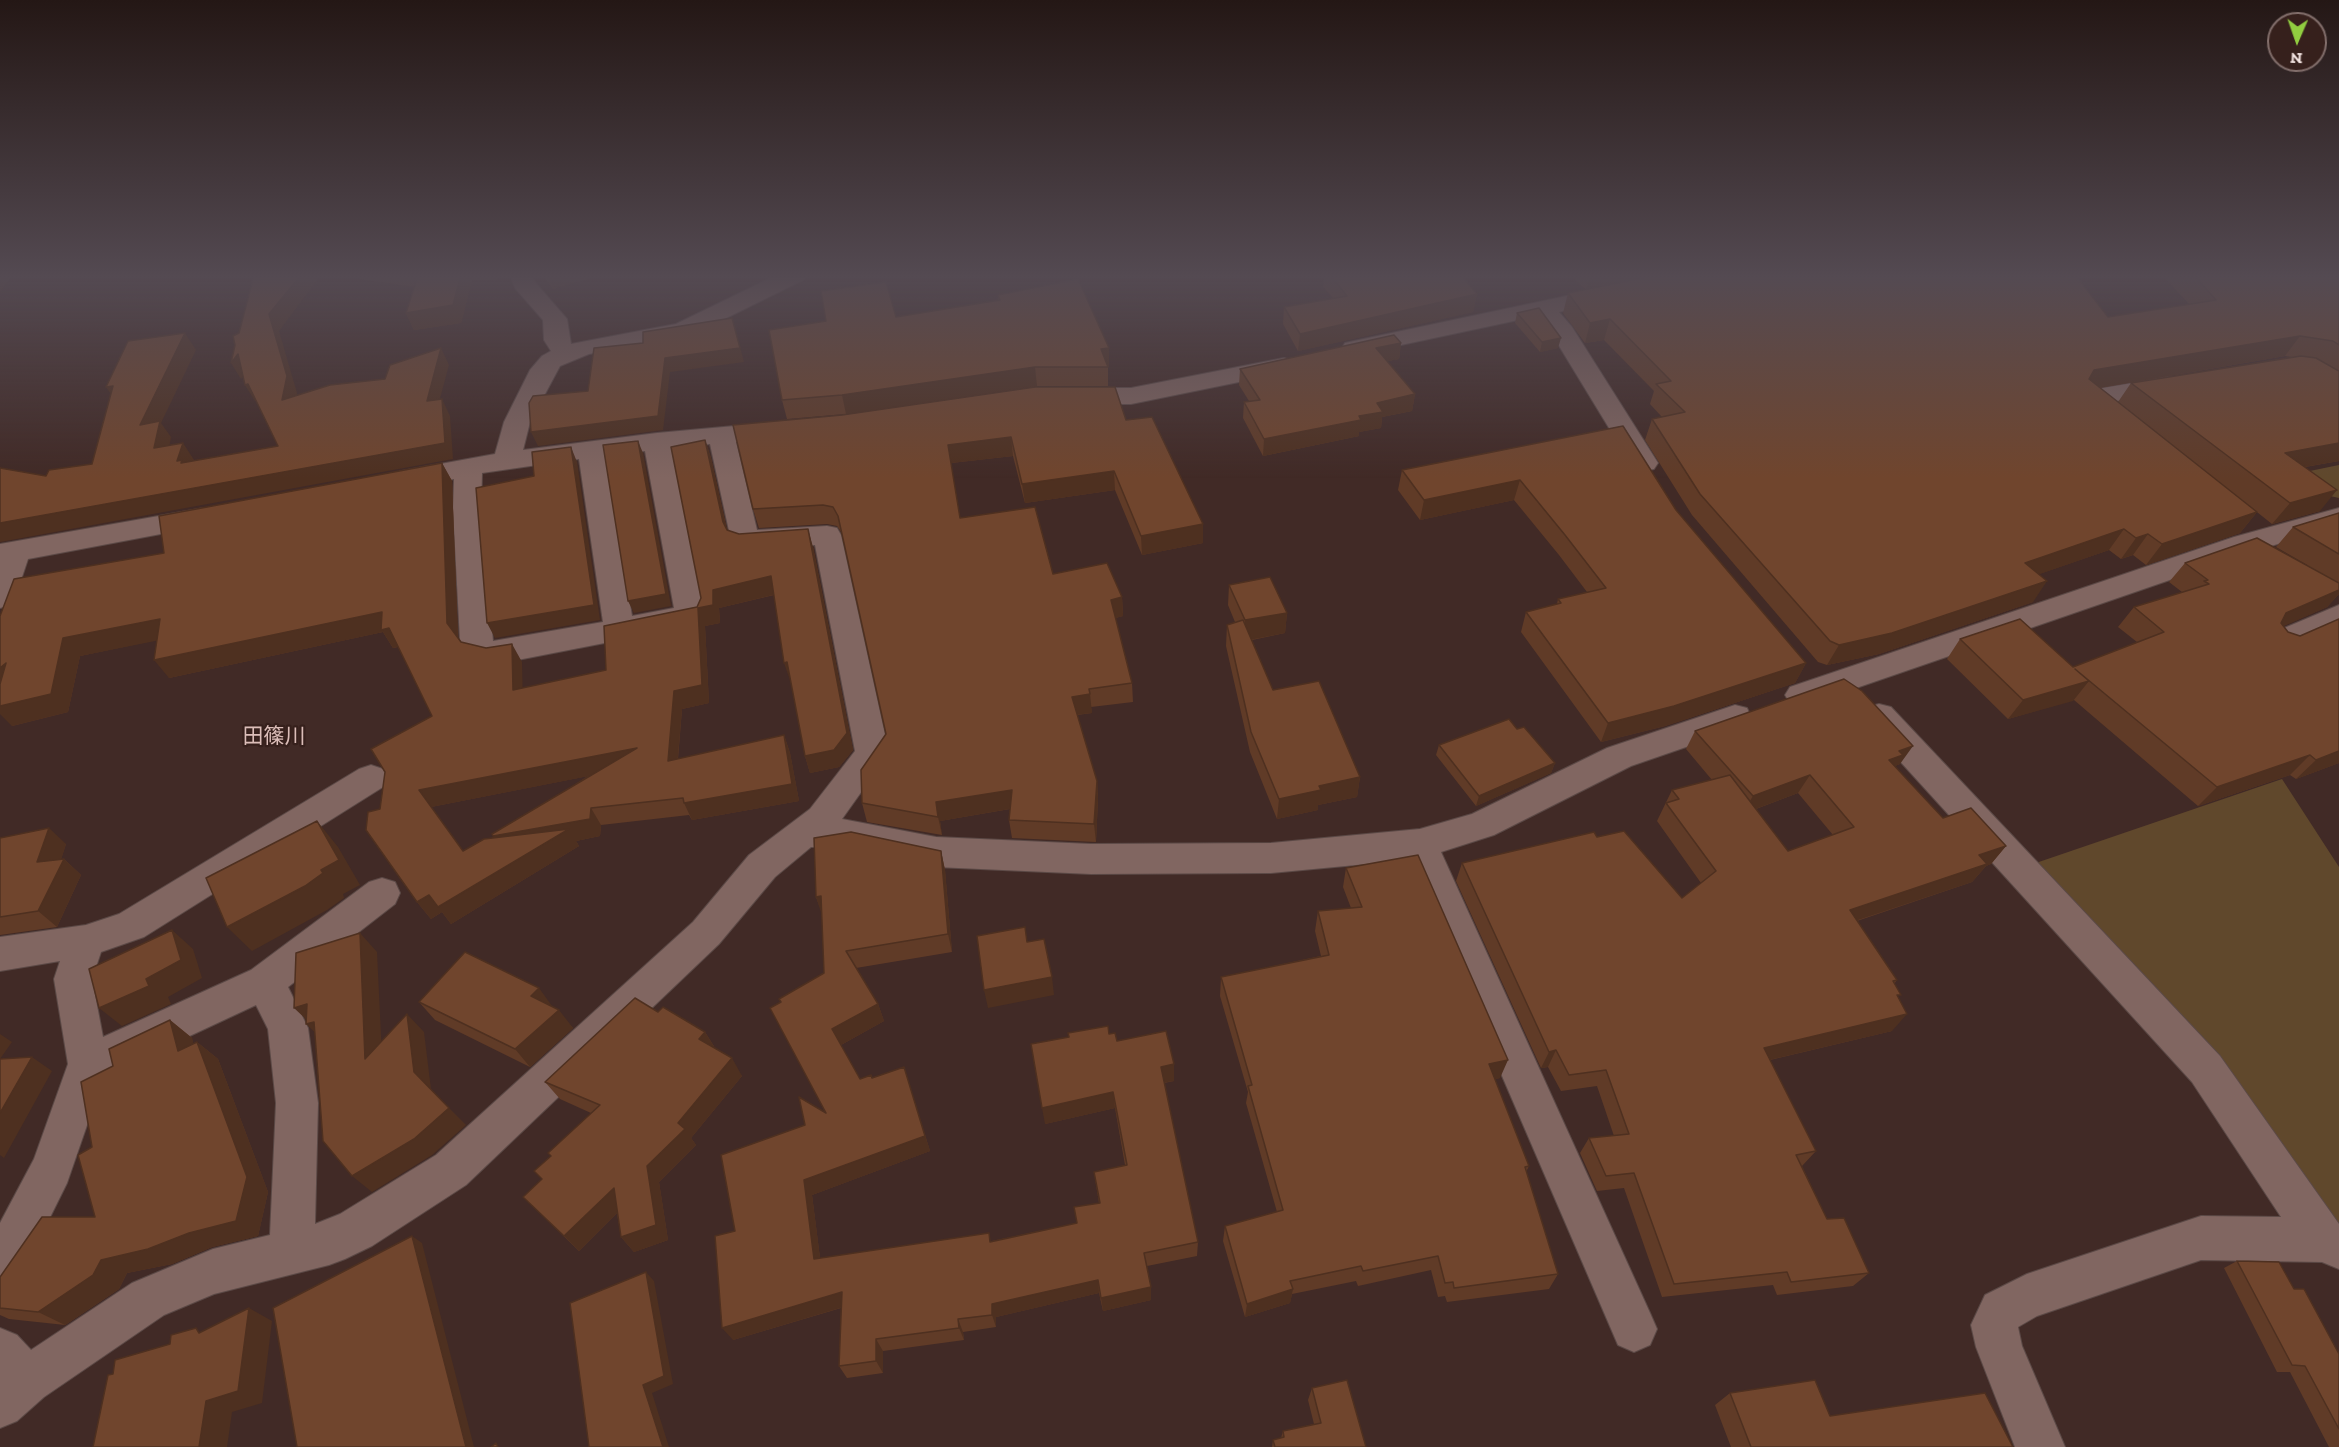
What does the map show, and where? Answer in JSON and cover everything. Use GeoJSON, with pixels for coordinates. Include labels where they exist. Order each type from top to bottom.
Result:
{"type":"FeatureCollection","features":[{"type":"Feature","properties":{"kind":"street"},"geometry":{"type":"LineString","coordinates":[[558,343],[565,353]]}},
{"type":"Feature","properties":{"kind":"street"},"geometry":{"type":"LineString","coordinates":[[507,460],[517,422],[534,387],[551,360],[565,353],[619,343]]}},
{"type":"Feature","properties":{"kind":"street"},"geometry":{"type":"LineString","coordinates":[[1049,396],[1131,396],[1195,385],[1385,343]]}},
{"type":"Feature","properties":{"kind":"street"},"geometry":{"type":"LineString","coordinates":[[1570,343],[1656,483]]}},
{"type":"Feature","properties":{"kind":"street"},"geometry":{"type":"LineString","coordinates":[[2128,427],[2091,398],[2193,381]]}},
{"type":"Feature","properties":{"kind":"street"},"geometry":{"type":"LineString","coordinates":[[375,485],[507,460],[657,441],[801,428]]}},
{"type":"Feature","properties":{"kind":"street"},"geometry":{"type":"LineString","coordinates":[[9,1379],[148,1299],[213,1272],[329,1243],[356,1230],[451,1170],[706,933],[762,866],[822,819],[872,753],[827,535],[745,540],[721,436]]}},
{"type":"Feature","properties":{"kind":"street"},"geometry":{"type":"LineString","coordinates":[[468,468],[467,508],[476,641],[483,650],[496,653],[692,616],[657,441]]}},
{"type":"Feature","properties":{"kind":"street"},"geometry":{"type":"LineString","coordinates":[[591,449],[619,629]]}},
{"type":"Feature","properties":{"kind":"street"},"geometry":{"type":"LineString","coordinates":[[0,598],[8,553],[224,514]]}},
{"type":"Feature","properties":{"kind":"street"},"geometry":{"type":"LineString","coordinates":[[2239,515],[2262,548]]}},
{"type":"Feature","properties":{"kind":"street"},"geometry":{"type":"LineString","coordinates":[[802,833],[851,833],[936,852],[1091,859],[1271,858],[1420,844],[1482,825],[1619,757],[1836,683],[2262,548],[2337,520]]}},
{"type":"Feature","properties":{"kind":"street"},"geometry":{"type":"LineString","coordinates":[[2281,642],[2334,602]]}},
{"type":"Feature","properties":{"kind":"street"},"geometry":{"type":"LineString","coordinates":[[1798,663],[1806,672],[1836,683],[1863,699],[2206,1069],[2331,1244]]}},
{"type":"Feature","properties":{"kind":"street"},"geometry":{"type":"LineString","coordinates":[[0,954],[86,941],[131,926],[371,778]]}},
{"type":"Feature","properties":{"kind":"street"},"geometry":{"type":"LineString","coordinates":[[1420,844],[1634,1329]]}},
{"type":"Feature","properties":{"kind":"street"},"geometry":{"type":"LineString","coordinates":[[88,1064],[265,982],[382,893]]}},
{"type":"Feature","properties":{"kind":"street"},"geometry":{"type":"LineString","coordinates":[[0,1270],[52,1168],[88,1064],[73,979],[86,941]]}},
{"type":"Feature","properties":{"kind":"street"},"geometry":{"type":"LineString","coordinates":[[265,982],[288,1028],[297,1103],[292,1251]]}},
{"type":"Feature","properties":{"kind":"street"},"geometry":{"type":"LineString","coordinates":[[2040,1447],[1999,1347],[1994,1325],[2001,1311],[2027,1297],[2201,1238],[2331,1244]]}},
{"type":"Feature","properties":{"kind":"shaded area"},"geometry":{"type":"Polygon","coordinates":[[[2339,465],[2339,498],[2330,496],[2300,473],[2339,465]]]}},
{"type":"Feature","properties":{"kind":"shaded area"},"geometry":{"type":"Polygon","coordinates":[[[2282,779],[2339,867],[2339,1230],[2030,865],[2282,779]]]}},
{"type":"Feature","properties":{"kind":"building"},"geometry":{"type":"Polygon","coordinates":[[[127,343],[180,343],[140,425],[160,421],[154,448],[183,443],[177,461],[182,460],[181,463],[278,446],[248,384],[245,385],[238,354],[231,363],[234,343],[277,343],[287,376],[282,400],[330,385],[385,379],[390,365],[441,348],[427,401],[442,399],[445,443],[0,523],[0,468],[46,476],[49,470],[92,464],[113,386],[106,387],[127,343]]]}},
{"type":"Feature","properties":{"kind":"building"},"geometry":{"type":"Polygon","coordinates":[[[643,343],[739,343],[740,348],[665,358],[658,416],[531,432],[529,403],[533,396],[588,391],[594,348],[643,343]]]}},
{"type":"Feature","properties":{"kind":"building"},"geometry":{"type":"Polygon","coordinates":[[[771,343],[1107,343],[1109,348],[1101,349],[1108,367],[1035,367],[842,395],[782,400],[771,343]]]}},
{"type":"Feature","properties":{"kind":"building"},"geometry":{"type":"Polygon","coordinates":[[[1360,343],[1401,343],[1376,348],[1415,394],[1377,403],[1383,412],[1359,416],[1361,420],[1264,439],[1244,402],[1260,400],[1240,369],[1360,343]]]}},
{"type":"Feature","properties":{"kind":"building"},"geometry":{"type":"Polygon","coordinates":[[[1633,343],[2260,343],[2094,370],[2089,379],[2257,512],[2162,544],[2148,534],[2136,538],[2124,529],[2025,563],[2047,581],[1892,633],[1839,645],[1830,641],[1700,494],[1652,419],[1685,412],[1656,384],[1671,381],[1633,343]]]}},
{"type":"Feature","properties":{"kind":"building"},"geometry":{"type":"Polygon","coordinates":[[[2301,356],[2316,358],[2339,371],[2339,443],[2285,453],[2337,490],[2290,503],[2131,383],[2301,356]]]}},
{"type":"Feature","properties":{"kind":"building"},"geometry":{"type":"Polygon","coordinates":[[[1035,387],[1115,387],[1126,420],[1152,417],[1203,524],[1141,536],[1114,471],[1022,484],[1011,437],[948,445],[960,518],[1035,507],[1053,574],[1107,563],[1122,597],[1111,600],[1132,683],[1089,689],[1090,694],[1072,697],[1097,781],[1094,824],[1009,820],[1012,790],[936,802],[938,817],[862,803],[861,770],[886,734],[838,516],[833,507],[823,505],[753,509],[733,425],[842,415],[1035,387]]]}},
{"type":"Feature","properties":{"kind":"building"},"geometry":{"type":"Polygon","coordinates":[[[1623,426],[1676,510],[1806,663],[1674,706],[1608,723],[1526,612],[1561,603],[1558,599],[1606,588],[1565,535],[1520,480],[1424,500],[1402,470],[1623,426]]]}},
{"type":"Feature","properties":{"kind":"building"},"geometry":{"type":"Polygon","coordinates":[[[705,440],[723,522],[727,530],[739,534],[808,529],[847,733],[834,750],[805,756],[787,662],[784,663],[771,576],[713,590],[713,605],[698,608],[702,685],[674,691],[668,761],[784,735],[792,784],[684,803],[683,798],[591,808],[590,819],[493,836],[492,834],[637,748],[419,790],[463,851],[484,839],[569,829],[438,907],[429,895],[417,902],[366,830],[368,812],[380,809],[385,772],[371,749],[432,716],[389,628],[381,630],[382,612],[154,660],[160,619],[63,638],[51,694],[0,706],[0,684],[6,663],[0,668],[0,616],[14,579],[164,553],[159,516],[442,463],[447,623],[461,642],[486,648],[512,644],[513,690],[606,670],[604,626],[697,607],[701,598],[671,447],[705,440]]]}},
{"type":"Feature","properties":{"kind":"building"},"geometry":{"type":"Polygon","coordinates":[[[638,441],[666,594],[628,601],[603,445],[638,441]]]}},
{"type":"Feature","properties":{"kind":"building"},"geometry":{"type":"Polygon","coordinates":[[[571,447],[594,605],[487,623],[476,488],[534,476],[532,452],[571,447]]]}},
{"type":"Feature","properties":{"kind":"building"},"geometry":{"type":"Polygon","coordinates":[[[2339,513],[2339,554],[2293,527],[2339,513]]]}},
{"type":"Feature","properties":{"kind":"building"},"geometry":{"type":"Polygon","coordinates":[[[2257,538],[2339,583],[2339,590],[2286,613],[2281,623],[2288,632],[2300,636],[2339,619],[2339,751],[2316,760],[2310,755],[2217,787],[2075,669],[2089,681],[2023,700],[1960,639],[2020,619],[2073,667],[2164,632],[2134,607],[2209,584],[2204,581],[2208,580],[2185,563],[2257,538]]]}},
{"type":"Feature","properties":{"kind":"building"},"geometry":{"type":"Polygon","coordinates":[[[1270,577],[1287,613],[1245,620],[1229,585],[1270,577]]]}},
{"type":"Feature","properties":{"kind":"building"},"geometry":{"type":"Polygon","coordinates":[[[1243,620],[1273,690],[1319,681],[1360,777],[1319,786],[1321,790],[1279,799],[1251,732],[1227,625],[1243,620]]]}},
{"type":"Feature","properties":{"kind":"building"},"geometry":{"type":"Polygon","coordinates":[[[1844,679],[1862,691],[1913,746],[1899,751],[1903,755],[1889,760],[1943,818],[1971,808],[2006,846],[1979,855],[1987,864],[1850,910],[1897,980],[1893,981],[1901,995],[1897,995],[1907,1014],[1764,1048],[1816,1151],[1796,1155],[1827,1219],[1844,1218],[1869,1273],[1791,1282],[1787,1272],[1674,1284],[1634,1173],[1606,1176],[1589,1138],[1629,1134],[1606,1070],[1569,1075],[1556,1050],[1549,1052],[1462,863],[1594,832],[1597,837],[1624,831],[1682,898],[1716,871],[1666,803],[1679,799],[1672,790],[1730,775],[1788,851],[1854,827],[1810,775],[1753,796],[1695,731],[1844,679]]]}},
{"type":"Feature","properties":{"kind":"building"},"geometry":{"type":"Polygon","coordinates":[[[1509,719],[1517,729],[1524,727],[1555,763],[1479,796],[1439,745],[1509,719]]]}},
{"type":"Feature","properties":{"kind":"building"},"geometry":{"type":"Polygon","coordinates":[[[317,821],[339,860],[321,870],[323,873],[305,886],[227,927],[206,878],[317,821]]]}},
{"type":"Feature","properties":{"kind":"building"},"geometry":{"type":"Polygon","coordinates":[[[49,828],[37,862],[64,859],[38,911],[0,917],[0,838],[49,828]]]}},
{"type":"Feature","properties":{"kind":"building"},"geometry":{"type":"Polygon","coordinates":[[[851,832],[941,851],[948,934],[846,951],[878,1004],[832,1029],[860,1079],[871,1075],[872,1078],[904,1067],[925,1136],[804,1180],[814,1259],[989,1233],[990,1242],[1077,1223],[1074,1207],[1100,1203],[1094,1172],[1127,1165],[1113,1092],[1042,1108],[1031,1044],[1069,1037],[1068,1033],[1108,1026],[1109,1034],[1115,1033],[1117,1041],[1166,1031],[1174,1064],[1161,1067],[1198,1242],[1144,1253],[1151,1287],[1101,1298],[1098,1280],[992,1304],[992,1315],[958,1319],[959,1328],[876,1339],[876,1361],[839,1366],[842,1292],[722,1328],[715,1236],[735,1231],[721,1155],[805,1125],[799,1097],[826,1113],[770,1008],[781,1002],[779,999],[824,973],[821,896],[816,897],[814,838],[851,832]]]}},
{"type":"Feature","properties":{"kind":"building"},"geometry":{"type":"Polygon","coordinates":[[[1418,855],[1508,1060],[1489,1064],[1529,1166],[1525,1167],[1558,1274],[1454,1288],[1453,1282],[1445,1283],[1438,1256],[1363,1271],[1361,1266],[1290,1281],[1293,1289],[1247,1304],[1225,1226],[1283,1210],[1248,1086],[1252,1085],[1221,977],[1329,955],[1318,911],[1362,907],[1346,868],[1418,855]]]}},
{"type":"Feature","properties":{"kind":"building"},"geometry":{"type":"Polygon","coordinates":[[[1025,927],[1027,942],[1044,939],[1052,977],[984,990],[977,936],[1025,927]]]}},
{"type":"Feature","properties":{"kind":"building"},"geometry":{"type":"Polygon","coordinates":[[[172,930],[181,960],[146,979],[149,986],[99,1008],[89,969],[172,930]]]}},
{"type":"Feature","properties":{"kind":"building"},"geometry":{"type":"Polygon","coordinates":[[[360,933],[365,1059],[407,1014],[414,1072],[449,1108],[414,1139],[352,1176],[323,1141],[314,1022],[306,1024],[307,1004],[294,1008],[296,953],[360,933]]]}},
{"type":"Feature","properties":{"kind":"building"},"geometry":{"type":"Polygon","coordinates":[[[465,952],[539,988],[531,996],[559,1010],[515,1049],[419,1002],[465,952]]]}},
{"type":"Feature","properties":{"kind":"building"},"geometry":{"type":"Polygon","coordinates":[[[635,998],[658,1012],[663,1007],[705,1032],[699,1039],[732,1058],[678,1123],[685,1129],[647,1166],[656,1225],[621,1237],[614,1188],[564,1236],[523,1197],[542,1179],[534,1171],[551,1156],[548,1153],[600,1105],[545,1082],[635,998]]]}},
{"type":"Feature","properties":{"kind":"building"},"geometry":{"type":"Polygon","coordinates":[[[170,1020],[178,1051],[197,1042],[247,1177],[236,1221],[189,1233],[148,1249],[101,1260],[93,1275],[38,1312],[0,1308],[0,1277],[42,1217],[95,1217],[78,1155],[92,1147],[81,1082],[113,1066],[109,1049],[170,1020]]]}},
{"type":"Feature","properties":{"kind":"building"},"geometry":{"type":"Polygon","coordinates":[[[32,1057],[0,1113],[0,1059],[32,1057]]]}},
{"type":"Feature","properties":{"kind":"building"},"geometry":{"type":"Polygon","coordinates":[[[412,1236],[466,1447],[297,1447],[273,1308],[412,1236]]]}},
{"type":"Feature","properties":{"kind":"building"},"geometry":{"type":"Polygon","coordinates":[[[2237,1261],[2279,1262],[2294,1289],[2304,1289],[2339,1354],[2339,1429],[2305,1366],[2292,1365],[2237,1261]]]}},
{"type":"Feature","properties":{"kind":"building"},"geometry":{"type":"Polygon","coordinates":[[[646,1272],[664,1376],[643,1385],[663,1447],[589,1447],[570,1303],[646,1272]]]}},
{"type":"Feature","properties":{"kind":"building"},"geometry":{"type":"Polygon","coordinates":[[[249,1308],[238,1391],[206,1401],[199,1447],[93,1447],[108,1375],[113,1374],[115,1360],[170,1344],[171,1335],[196,1328],[199,1333],[249,1308]]]}},
{"type":"Feature","properties":{"kind":"building"},"geometry":{"type":"Polygon","coordinates":[[[1347,1380],[1366,1447],[1275,1447],[1273,1440],[1284,1437],[1283,1431],[1321,1423],[1312,1388],[1347,1380]]]}},
{"type":"Feature","properties":{"kind":"building"},"geometry":{"type":"Polygon","coordinates":[[[1815,1380],[1830,1416],[1985,1393],[2013,1447],[1751,1447],[1730,1393],[1815,1380]]]}},
{"type":"Feature","properties":{"kind":"district","name":"田篠川"},"geometry":{"type":"Point","coordinates":[274,737]}}]}
